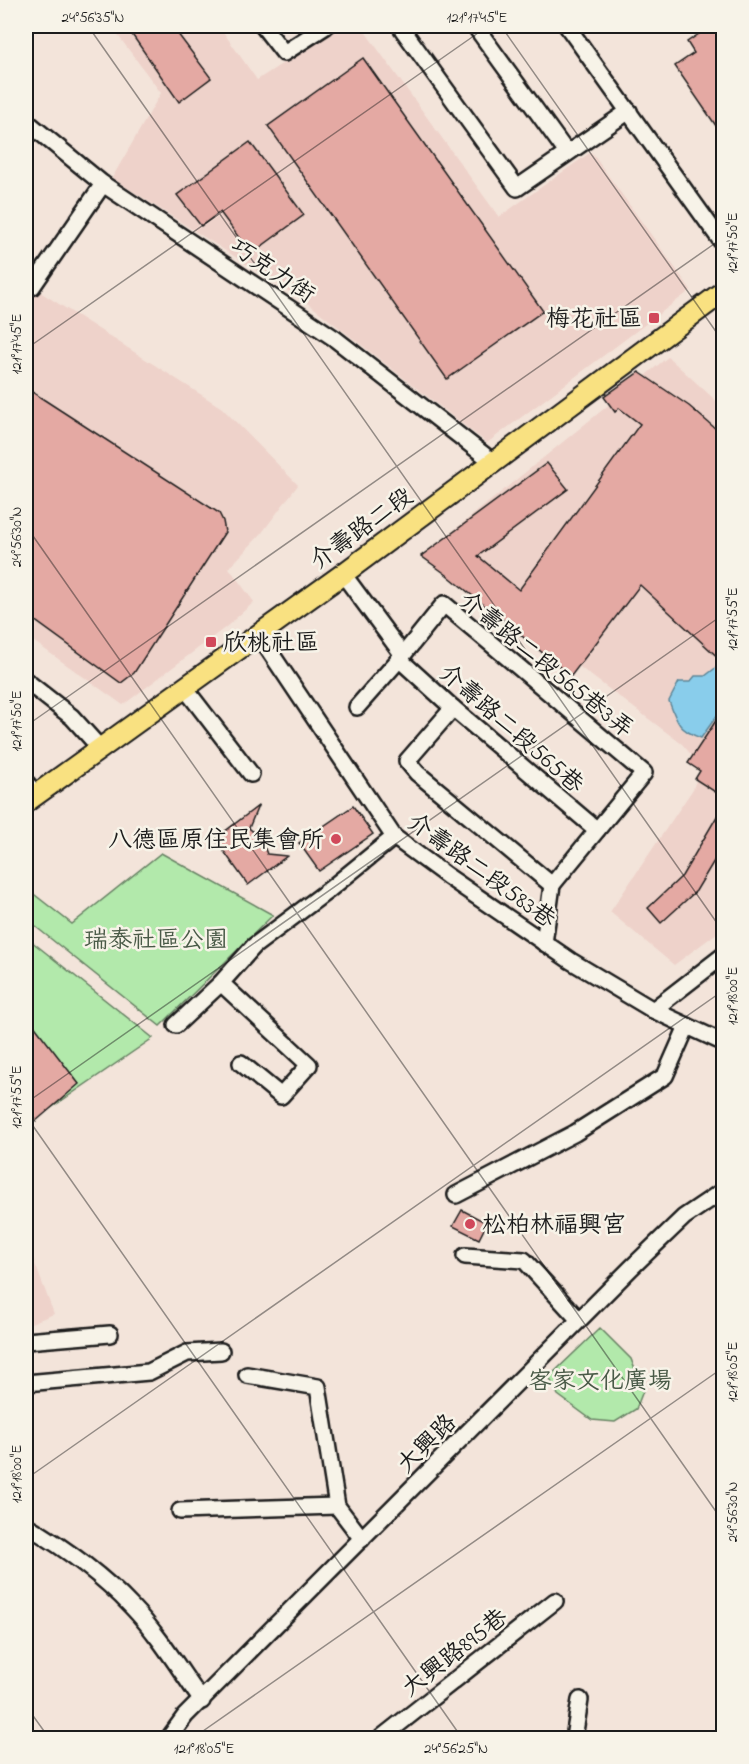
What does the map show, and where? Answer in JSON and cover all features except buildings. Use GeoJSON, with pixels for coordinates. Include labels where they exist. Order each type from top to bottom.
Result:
{"type":"FeatureCollection","features":[{"type":"Feature","properties":{"kind":"main road","name":"介壽路二段"},"geometry":{"type":"LineString","coordinates":[[29,793],[100,748],[343,574],[723,291]]}},
{"type":"Feature","properties":{"kind":"street"},"geometry":{"type":"LineString","coordinates":[[263,26],[284,53],[326,26]]}},
{"type":"Feature","properties":{"kind":"street"},"geometry":{"type":"LineString","coordinates":[[400,26],[517,188],[628,111]]}},
{"type":"Feature","properties":{"kind":"street"},"geometry":{"type":"LineString","coordinates":[[475,26],[567,153]]}},
{"type":"Feature","properties":{"kind":"street"},"geometry":{"type":"LineString","coordinates":[[567,26],[723,245]]}},
{"type":"Feature","properties":{"kind":"street","name":"巧克力街"},"geometry":{"type":"LineString","coordinates":[[26,121],[103,184],[334,338],[493,462]]}},
{"type":"Feature","properties":{"kind":"street"},"geometry":{"type":"LineString","coordinates":[[32,287],[103,184]]}},
{"type":"Feature","properties":{"kind":"street","name":"介壽路二段565巷"},"geometry":{"type":"LineString","coordinates":[[343,574],[401,657],[453,708],[597,830]]}},
{"type":"Feature","properties":{"kind":"street","name":"介壽路二段565巷3弄"},"geometry":{"type":"LineString","coordinates":[[401,657],[444,604],[644,773],[597,830]]}},
{"type":"Feature","properties":{"kind":"street","name":"介壽路二段583巷"},"geometry":{"type":"LineString","coordinates":[[258,634],[394,837],[571,961],[653,1010],[723,1043]]}},
{"type":"Feature","properties":{"kind":"street"},"geometry":{"type":"LineString","coordinates":[[357,707],[401,657]]}},
{"type":"Feature","properties":{"kind":"street"},"geometry":{"type":"LineString","coordinates":[[26,681],[72,717],[100,748]]}},
{"type":"Feature","properties":{"kind":"street"},"geometry":{"type":"LineString","coordinates":[[184,687],[250,774]]}},
{"type":"Feature","properties":{"kind":"street"},"geometry":{"type":"LineString","coordinates":[[453,708],[407,760],[417,773],[552,885]]}},
{"type":"Feature","properties":{"kind":"street"},"geometry":{"type":"LineString","coordinates":[[544,943],[552,885],[597,830]]}},
{"type":"Feature","properties":{"kind":"street"},"geometry":{"type":"LineString","coordinates":[[176,1025],[221,983],[254,946],[394,837]]}},
{"type":"Feature","properties":{"kind":"street"},"geometry":{"type":"LineString","coordinates":[[653,1010],[723,955]]}},
{"type":"Feature","properties":{"kind":"street"},"geometry":{"type":"LineString","coordinates":[[221,983],[309,1065],[281,1096],[241,1063]]}},
{"type":"Feature","properties":{"kind":"street"},"geometry":{"type":"LineString","coordinates":[[456,1195],[575,1133],[665,1076],[687,1026]]}},
{"type":"Feature","properties":{"kind":"street","name":"大興路"},"geometry":{"type":"LineString","coordinates":[[176,1735],[185,1716],[579,1320],[684,1217],[723,1190]]}},
{"type":"Feature","properties":{"kind":"street"},"geometry":{"type":"LineString","coordinates":[[465,1256],[524,1260],[579,1320]]}},
{"type":"Feature","properties":{"kind":"street"},"geometry":{"type":"LineString","coordinates":[[26,1341],[110,1334]]}},
{"type":"Feature","properties":{"kind":"street"},"geometry":{"type":"LineString","coordinates":[[26,1383],[149,1372],[187,1353],[221,1351]]}},
{"type":"Feature","properties":{"kind":"street"},"geometry":{"type":"LineString","coordinates":[[247,1375],[318,1387],[337,1506],[362,1539]]}},
{"type":"Feature","properties":{"kind":"street"},"geometry":{"type":"LineString","coordinates":[[180,1511],[337,1506]]}},
{"type":"Feature","properties":{"kind":"street"},"geometry":{"type":"LineString","coordinates":[[26,1525],[53,1541],[98,1574],[133,1608],[161,1642],[202,1701]]}},
{"type":"Feature","properties":{"kind":"street","name":"大興路895巷"},"geometry":{"type":"LineString","coordinates":[[381,1738],[555,1601]]}},
{"type":"Feature","properties":{"kind":"street"},"geometry":{"type":"LineString","coordinates":[[573,1738],[580,1700]]}},
{"type":"Feature","properties":{"kind":"shaded area"},"geometry":{"type":"Polygon","coordinates":[[[111,26],[219,26],[257,80],[340,26],[361,26],[499,217],[591,152],[691,290],[487,443],[310,305],[112,178],[161,93],[111,26]]]}},
{"type":"Feature","properties":{"kind":"shaded area"},"geometry":{"type":"Polygon","coordinates":[[[26,283],[222,408],[298,485],[261,534],[229,568],[254,602],[226,627],[123,705],[26,636],[26,283]]]}},
{"type":"Feature","properties":{"kind":"shaded area"},"geometry":{"type":"Polygon","coordinates":[[[668,357],[723,407],[723,925],[717,933],[674,965],[610,912],[693,789],[701,766],[682,744],[427,552],[668,357]]]}},
{"type":"Feature","properties":{"kind":"shaded area"},"geometry":{"type":"Polygon","coordinates":[[[26,1240],[54,1314],[26,1325],[26,1240]]]}},
{"type":"Feature","properties":{"kind":"green space","name":"瑞泰社區公園"},"geometry":{"type":"Polygon","coordinates":[[[161,853],[273,915],[160,1026],[26,919],[26,888],[72,924],[161,853]]]}},
{"type":"Feature","properties":{"kind":"green space"},"geometry":{"type":"Polygon","coordinates":[[[26,937],[153,1038],[26,1125],[26,937]]]}},
{"type":"Feature","properties":{"kind":"green space","name":"客家文化廣場"},"geometry":{"type":"Polygon","coordinates":[[[600,1328],[631,1359],[643,1391],[636,1409],[615,1422],[592,1420],[558,1395],[549,1377],[600,1328]]]}},
{"type":"Feature","properties":{"kind":"water"},"geometry":{"type":"Polygon","coordinates":[[[723,659],[723,707],[701,738],[683,729],[669,701],[679,682],[690,682],[695,676],[705,676],[723,659]]]}},
{"type":"Feature","properties":{"kind":"place","name":"梅花社區"},"geometry":{"type":"Point","coordinates":[654,318]}},
{"type":"Feature","properties":{"kind":"place","name":"欣桃社區"},"geometry":{"type":"Point","coordinates":[211,642]}},
{"type":"Feature","properties":{"kind":"place","name":"八德區原住民集會所"},"geometry":{"type":"Point","coordinates":[336,839]}},
{"type":"Feature","properties":{"kind":"place","name":"松柏林福興宮"},"geometry":{"type":"Point","coordinates":[470,1224]}}]}
